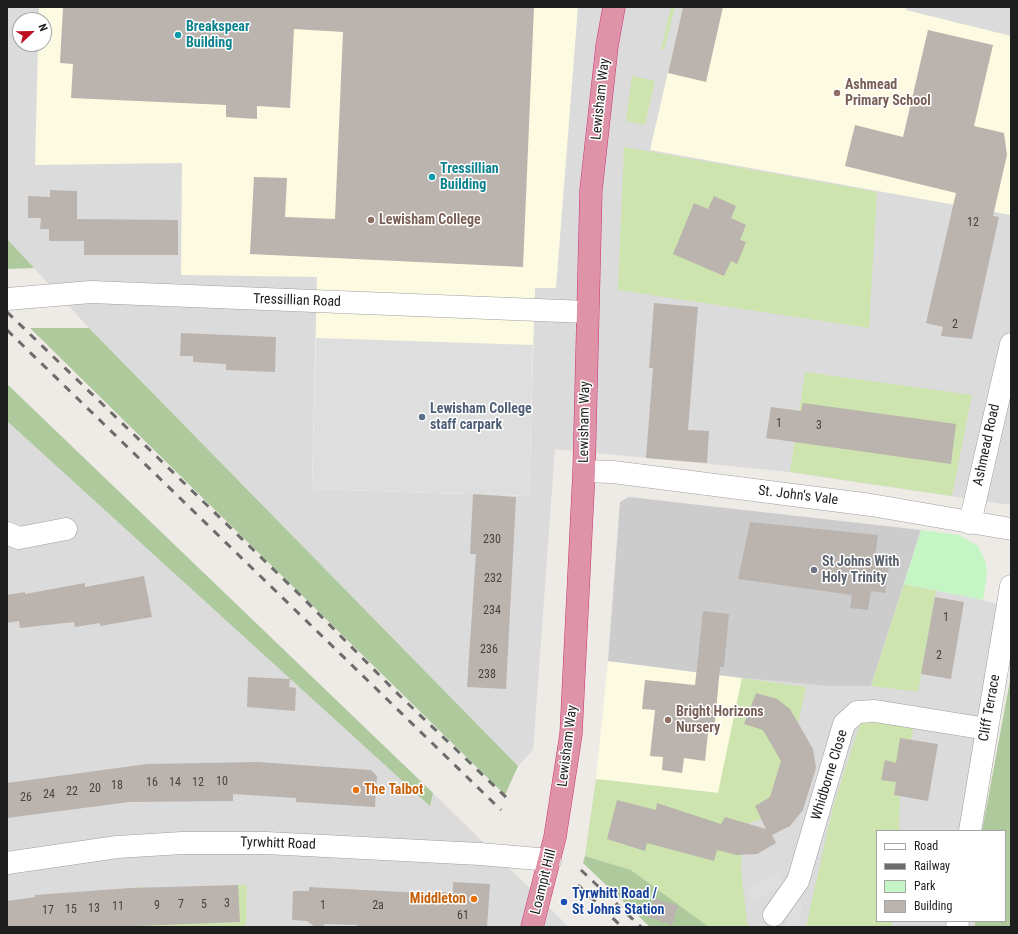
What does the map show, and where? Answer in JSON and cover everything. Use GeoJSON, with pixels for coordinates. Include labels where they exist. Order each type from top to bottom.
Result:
{"type":"FeatureCollection","features":[{"type":"Feature","properties":{"kind":"highway","name":"Lewisham Way"},"geometry":{"type":"LineString","coordinates":[[555,837],[569,756],[573,716],[584,471],[591,190],[603,78],[614,7]]}},
{"type":"Feature","properties":{"kind":"highway","name":"Loampit Hill"},"geometry":{"type":"LineString","coordinates":[[532,927],[555,837]]}},
{"type":"Feature","properties":{"kind":"street","name":"Tressillian Road"},"geometry":{"type":"LineString","coordinates":[[7,299],[91,292],[587,312]]}},
{"type":"Feature","properties":{"kind":"street","name":"Ashmead Road"},"geometry":{"type":"LineString","coordinates":[[970,523],[1011,344]]}},
{"type":"Feature","properties":{"kind":"street","name":"St. John's Vale"},"geometry":{"type":"LineString","coordinates":[[584,471],[613,472],[870,505],[970,523],[1011,535]]}},
{"type":"Feature","properties":{"kind":"street"},"geometry":{"type":"LineString","coordinates":[[7,533],[19,538],[66,529]]}},
{"type":"Feature","properties":{"kind":"street","name":"Cliff Terrace"},"geometry":{"type":"LineString","coordinates":[[970,830],[1011,586]]}},
{"type":"Feature","properties":{"kind":"street","name":"Whidborne Close"},"geometry":{"type":"LineString","coordinates":[[774,916],[798,881],[844,724],[857,712],[875,711],[987,729]]}},
{"type":"Feature","properties":{"kind":"street","name":"Tyrwhitt Road"},"geometry":{"type":"LineString","coordinates":[[7,863],[116,847],[182,843],[266,843],[480,854],[550,860]]}},
{"type":"Feature","properties":{"kind":"shaded area"},"geometry":{"type":"Polygon","coordinates":[[[7,7],[1011,7],[1011,505],[781,471],[555,449],[533,750],[518,766],[89,328],[7,239],[7,7]]]}},
{"type":"Feature","properties":{"kind":"shaded area","name":"Lewisham College"},"geometry":{"type":"Polygon","coordinates":[[[39,7],[578,7],[556,288],[535,288],[529,496],[312,489],[317,277],[181,275],[182,163],[35,165],[38,52],[52,52],[52,12],[39,12],[39,7]]]}},
{"type":"Feature","properties":{"kind":"shaded area","name":"Ashmead Primary School"},"geometry":{"type":"Polygon","coordinates":[[[683,7],[906,7],[906,10],[1011,36],[1011,215],[650,150],[683,7]]]}},
{"type":"Feature","properties":{"kind":"shaded area","name":"Lewisham College staff carpark"},"geometry":{"type":"Polygon","coordinates":[[[316,338],[533,345],[529,496],[312,489],[316,338]]]}},
{"type":"Feature","properties":{"kind":"shaded area"},"geometry":{"type":"Polygon","coordinates":[[[7,384],[433,793],[569,927],[7,927],[7,384]]]}},
{"type":"Feature","properties":{"kind":"shaded area","name":"St Johns With Holy Trinity"},"geometry":{"type":"Polygon","coordinates":[[[629,497],[921,530],[871,686],[828,686],[742,678],[608,661],[620,502],[629,497]]]}},
{"type":"Feature","properties":{"kind":"shaded area"},"geometry":{"type":"Polygon","coordinates":[[[904,584],[983,600],[1011,609],[1011,646],[982,830],[876,830],[876,922],[975,922],[975,927],[709,927],[631,870],[585,856],[596,779],[719,793],[742,678],[828,686],[871,686],[904,584]]]}},
{"type":"Feature","properties":{"kind":"shaded area","name":"Bright Horizons Nursery"},"geometry":{"type":"Polygon","coordinates":[[[608,661],[742,678],[719,793],[596,779],[608,661]]]}},
{"type":"Feature","properties":{"kind":"shaded area"},"geometry":{"type":"Polygon","coordinates":[[[779,872],[785,884],[752,903],[745,890],[779,872]]]}},
{"type":"Feature","properties":{"kind":"shaded area"},"geometry":{"type":"Polygon","coordinates":[[[792,901],[803,904],[798,927],[786,927],[792,901]]]}},
{"type":"Feature","properties":{"kind":"green space"},"geometry":{"type":"Polygon","coordinates":[[[671,7],[675,7],[664,50],[661,49],[671,7]]]}},
{"type":"Feature","properties":{"kind":"green space"},"geometry":{"type":"Polygon","coordinates":[[[632,76],[655,81],[645,125],[626,121],[632,76]]]}},
{"type":"Feature","properties":{"kind":"green space"},"geometry":{"type":"Polygon","coordinates":[[[624,147],[877,192],[869,328],[618,290],[624,147]]]}},
{"type":"Feature","properties":{"kind":"green space"},"geometry":{"type":"Polygon","coordinates":[[[7,239],[34,268],[7,269],[7,239]]]}},
{"type":"Feature","properties":{"kind":"green space"},"geometry":{"type":"Polygon","coordinates":[[[30,328],[89,328],[518,766],[505,795],[30,328]]]}},
{"type":"Feature","properties":{"kind":"green space"},"geometry":{"type":"Polygon","coordinates":[[[805,372],[972,395],[952,496],[790,472],[805,372]]]}},
{"type":"Feature","properties":{"kind":"green space"},"geometry":{"type":"Polygon","coordinates":[[[7,384],[433,793],[430,806],[7,421],[7,384]]]}},
{"type":"Feature","properties":{"kind":"green space"},"geometry":{"type":"Polygon","coordinates":[[[921,530],[959,535],[978,546],[986,563],[987,574],[983,600],[904,584],[921,530]]]}},
{"type":"Feature","properties":{"kind":"green space"},"geometry":{"type":"Polygon","coordinates":[[[904,584],[936,591],[918,692],[871,686],[904,584]]]}},
{"type":"Feature","properties":{"kind":"green space"},"geometry":{"type":"Polygon","coordinates":[[[1011,675],[1011,927],[975,927],[975,922],[1006,922],[1006,830],[982,830],[1011,675]]]}},
{"type":"Feature","properties":{"kind":"green space"},"geometry":{"type":"Polygon","coordinates":[[[742,678],[806,687],[778,814],[743,825],[741,871],[747,922],[750,927],[709,927],[631,870],[585,856],[596,779],[718,793],[742,678]]]}},
{"type":"Feature","properties":{"kind":"green space"},"geometry":{"type":"Polygon","coordinates":[[[862,718],[915,721],[900,786],[899,830],[876,830],[876,922],[892,922],[891,927],[806,927],[833,807],[862,718]]]}},
{"type":"Feature","properties":{"kind":"green space"},"geometry":{"type":"Polygon","coordinates":[[[585,856],[631,870],[709,927],[650,927],[583,863],[585,856]]]}},
{"type":"Feature","properties":{"kind":"green space"},"geometry":{"type":"Polygon","coordinates":[[[238,885],[247,885],[246,927],[109,927],[131,925],[128,888],[145,887],[146,925],[239,922],[238,885]]]}},
{"type":"Feature","properties":{"kind":"building","name":"Tressillian Building"},"geometry":{"type":"Polygon","coordinates":[[[63,7],[534,7],[523,267],[250,254],[254,177],[287,178],[285,217],[335,219],[343,32],[294,29],[290,108],[257,106],[257,119],[226,117],[226,105],[71,98],[73,64],[60,63],[63,7]]]}},
{"type":"Feature","properties":{"kind":"building"},"geometry":{"type":"Polygon","coordinates":[[[683,7],[723,7],[706,82],[668,73],[683,7]]]}},
{"type":"Feature","properties":{"kind":"building"},"geometry":{"type":"Polygon","coordinates":[[[928,30],[993,45],[974,126],[1004,133],[1007,155],[993,216],[999,217],[972,339],[941,336],[943,327],[926,323],[956,193],[845,166],[855,125],[903,137],[928,30]]]}},
{"type":"Feature","properties":{"kind":"building"},"geometry":{"type":"Polygon","coordinates":[[[50,190],[77,191],[77,219],[178,220],[178,255],[84,255],[84,241],[49,241],[49,229],[40,229],[41,218],[28,218],[28,196],[50,197],[50,190]]]}},
{"type":"Feature","properties":{"kind":"building"},"geometry":{"type":"Polygon","coordinates":[[[714,196],[736,206],[731,218],[746,225],[740,240],[746,242],[737,264],[731,261],[724,276],[673,254],[694,203],[708,209],[714,196]]]}},
{"type":"Feature","properties":{"kind":"building"},"geometry":{"type":"Polygon","coordinates":[[[654,303],[698,307],[688,430],[709,431],[707,463],[646,458],[653,368],[649,368],[654,303]]]}},
{"type":"Feature","properties":{"kind":"building"},"geometry":{"type":"Polygon","coordinates":[[[181,333],[276,337],[275,372],[226,370],[226,364],[193,362],[193,356],[180,356],[181,333]]]}},
{"type":"Feature","properties":{"kind":"building"},"geometry":{"type":"Polygon","coordinates":[[[803,403],[956,424],[951,464],[766,438],[771,407],[801,411],[803,403]]]}},
{"type":"Feature","properties":{"kind":"building"},"geometry":{"type":"Polygon","coordinates":[[[473,494],[516,497],[506,689],[467,687],[476,554],[470,554],[473,494]]]}},
{"type":"Feature","properties":{"kind":"building","name":"St Johns With Holy Trinity"},"geometry":{"type":"Polygon","coordinates":[[[750,522],[878,535],[875,558],[890,560],[885,593],[871,591],[868,610],[850,608],[852,595],[738,579],[750,522]]]}},
{"type":"Feature","properties":{"kind":"building"},"geometry":{"type":"Polygon","coordinates":[[[144,576],[152,617],[100,626],[100,623],[75,627],[74,622],[20,628],[19,621],[7,623],[7,595],[25,592],[25,594],[85,583],[85,587],[144,576]]]}},
{"type":"Feature","properties":{"kind":"building"},"geometry":{"type":"Polygon","coordinates":[[[935,597],[964,602],[951,679],[921,674],[935,597]]]}},
{"type":"Feature","properties":{"kind":"building"},"geometry":{"type":"Polygon","coordinates":[[[703,611],[729,614],[724,667],[720,667],[714,733],[708,733],[705,761],[684,758],[682,773],[662,770],[663,757],[650,756],[655,710],[642,709],[645,680],[695,685],[703,611]]]}},
{"type":"Feature","properties":{"kind":"building"},"geometry":{"type":"Polygon","coordinates":[[[248,677],[290,679],[289,687],[296,688],[295,711],[247,707],[248,677]]]}},
{"type":"Feature","properties":{"kind":"building"},"geometry":{"type":"Polygon","coordinates":[[[756,693],[777,699],[790,709],[813,749],[816,768],[803,810],[790,826],[772,835],[776,843],[757,854],[737,855],[717,850],[714,861],[647,843],[645,851],[607,839],[617,800],[656,810],[657,803],[721,824],[725,817],[766,829],[755,806],[770,797],[781,761],[763,730],[744,724],[756,693]]]}},
{"type":"Feature","properties":{"kind":"building"},"geometry":{"type":"Polygon","coordinates":[[[900,738],[938,744],[928,801],[894,795],[896,782],[881,780],[885,760],[896,763],[900,738]]]}},
{"type":"Feature","properties":{"kind":"building"},"geometry":{"type":"Polygon","coordinates":[[[258,762],[371,770],[377,776],[375,807],[296,802],[296,798],[233,794],[233,801],[129,802],[7,818],[7,783],[147,764],[258,762]]]}},
{"type":"Feature","properties":{"kind":"building"},"geometry":{"type":"Polygon","coordinates":[[[453,882],[490,884],[487,927],[357,927],[357,925],[325,924],[322,927],[315,927],[307,921],[292,920],[293,891],[309,891],[309,887],[440,894],[440,892],[453,893],[453,882]]]}},
{"type":"Feature","properties":{"kind":"building"},"geometry":{"type":"Polygon","coordinates":[[[238,885],[240,922],[109,927],[7,927],[7,901],[35,897],[35,895],[130,888],[238,885]]]}},
{"type":"Feature","properties":{"kind":"building"},"geometry":{"type":"Polygon","coordinates":[[[654,898],[678,906],[672,925],[648,917],[654,898]]]}},
{"type":"Feature","properties":{"kind":"railway"},"geometry":{"type":"LineString","coordinates":[[7,312],[300,595],[400,696],[510,801]]}},
{"type":"Feature","properties":{"kind":"railway"},"geometry":{"type":"LineString","coordinates":[[7,330],[501,810]]}},
{"type":"Feature","properties":{"kind":"railway"},"geometry":{"type":"LineString","coordinates":[[581,870],[641,927]]}},
{"type":"Feature","properties":{"kind":"railway"},"geometry":{"type":"LineString","coordinates":[[578,885],[622,927]]}},
{"type":"Feature","properties":{"kind":"place","name":"Breakspear Building"},"geometry":{"type":"Point","coordinates":[178,35]}},
{"type":"Feature","properties":{"kind":"place","name":"Ashmead Primary School"},"geometry":{"type":"Point","coordinates":[837,93]}},
{"type":"Feature","properties":{"kind":"place","name":"Tressillian Building"},"geometry":{"type":"Point","coordinates":[432,177]}},
{"type":"Feature","properties":{"kind":"place","name":"Lewisham College"},"geometry":{"type":"Point","coordinates":[371,220]}},
{"type":"Feature","properties":{"kind":"place","name":"Lewisham College staff carpark"},"geometry":{"type":"Point","coordinates":[422,417]}},
{"type":"Feature","properties":{"kind":"place","name":"St Johns With Holy Trinity"},"geometry":{"type":"Point","coordinates":[814,570]}},
{"type":"Feature","properties":{"kind":"place","name":"Bright Horizons Nursery"},"geometry":{"type":"Point","coordinates":[668,720]}},
{"type":"Feature","properties":{"kind":"place","name":"The Talbot"},"geometry":{"type":"Point","coordinates":[356,790]}},
{"type":"Feature","properties":{"kind":"place","name":"Middleton"},"geometry":{"type":"Point","coordinates":[474,899]}},
{"type":"Feature","properties":{"kind":"place","name":"Tyrwhitt Road / St Johns Station"},"geometry":{"type":"Point","coordinates":[564,902]}}]}
